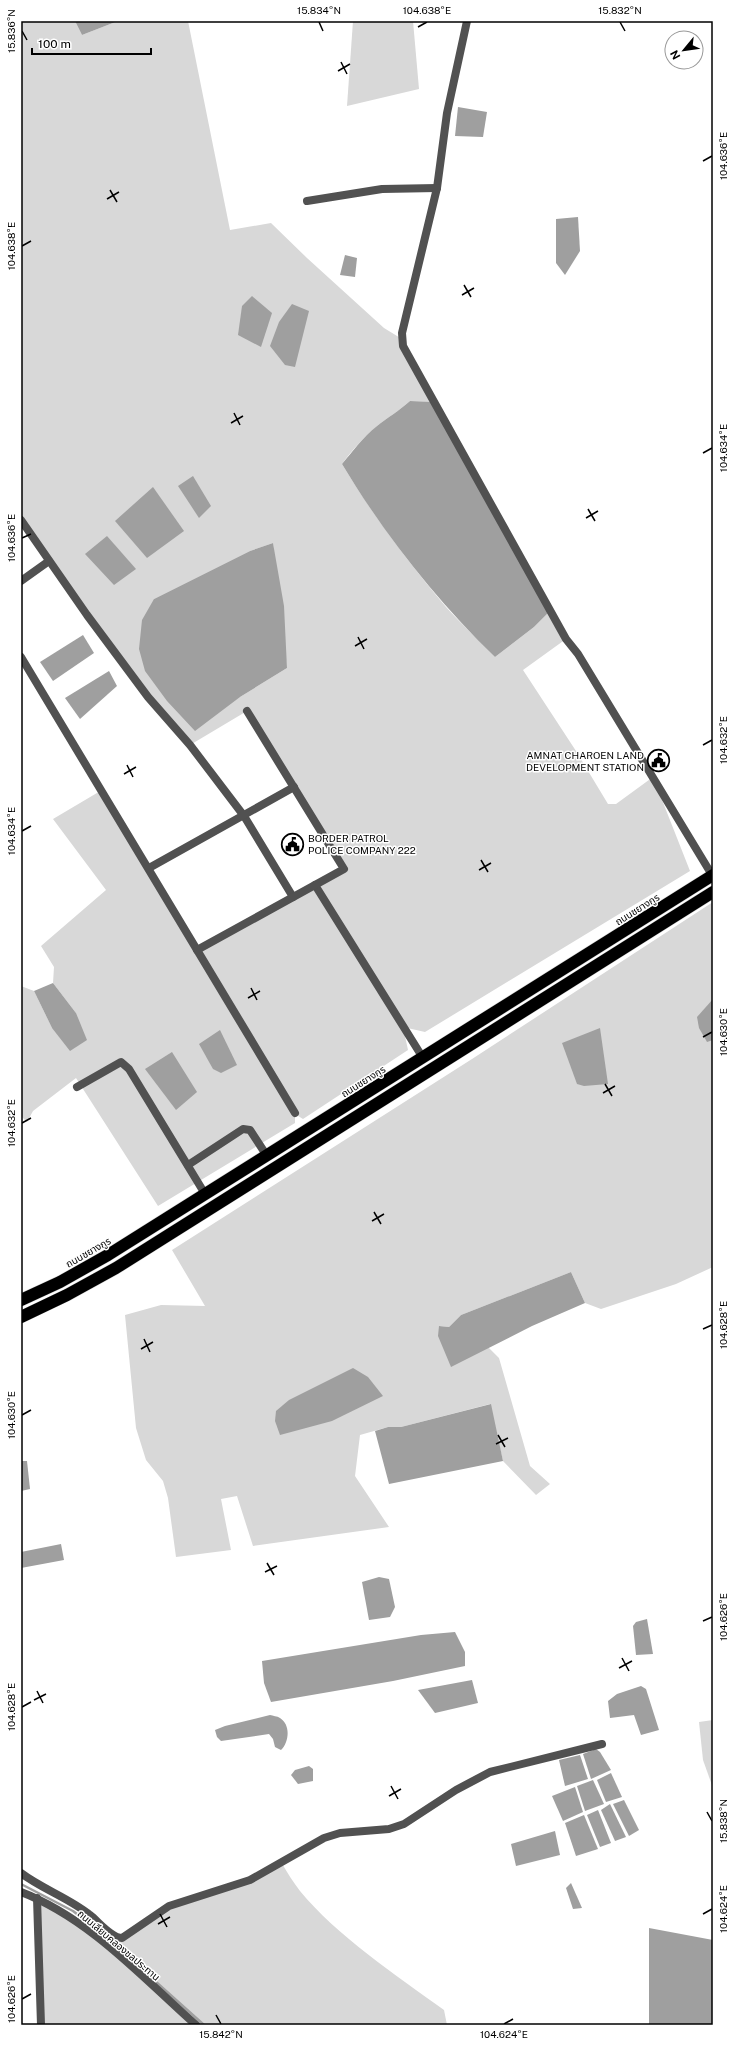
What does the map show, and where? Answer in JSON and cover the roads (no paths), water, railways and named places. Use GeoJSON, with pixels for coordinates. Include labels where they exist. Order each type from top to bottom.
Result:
{"type":"FeatureCollection","features":[{"type":"Feature","properties":{"kind":"highway","name":"ถนนชยางกูร"},"geometry":{"type":"LineString","coordinates":[[21,1300],[60,1282],[108,1255],[713,875]]}},
{"type":"Feature","properties":{"kind":"highway"},"geometry":{"type":"LineString","coordinates":[[21,1317],[67,1295],[116,1268],[713,892]]}},
{"type":"Feature","properties":{"kind":"highway"},"geometry":{"type":"LineString","coordinates":[[385,1081],[393,1094]]}},
{"type":"Feature","properties":{"kind":"street"},"geometry":{"type":"LineString","coordinates":[[467,21],[447,113],[437,188],[402,333],[403,346],[566,639],[578,654],[713,875]]}},
{"type":"Feature","properties":{"kind":"street"},"geometry":{"type":"LineString","coordinates":[[307,201],[382,189],[437,188]]}},
{"type":"Feature","properties":{"kind":"street"},"geometry":{"type":"LineString","coordinates":[[21,520],[49,561],[148,696],[190,745],[244,816],[293,897]]}},
{"type":"Feature","properties":{"kind":"street"},"geometry":{"type":"LineString","coordinates":[[21,581],[49,561]]}},
{"type":"Feature","properties":{"kind":"street"},"geometry":{"type":"LineString","coordinates":[[21,657],[295,1113]]}},
{"type":"Feature","properties":{"kind":"street"},"geometry":{"type":"LineString","coordinates":[[197,950],[344,869],[247,711]]}},
{"type":"Feature","properties":{"kind":"street"},"geometry":{"type":"LineString","coordinates":[[149,868],[294,787]]}},
{"type":"Feature","properties":{"kind":"street"},"geometry":{"type":"LineString","coordinates":[[315,885],[423,1058]]}},
{"type":"Feature","properties":{"kind":"street"},"geometry":{"type":"LineString","coordinates":[[77,1087],[121,1062],[129,1069],[205,1194]]}},
{"type":"Feature","properties":{"kind":"street"},"geometry":{"type":"LineString","coordinates":[[188,1165],[243,1129],[250,1130],[267,1156]]}},
{"type":"Feature","properties":{"kind":"street"},"geometry":{"type":"LineString","coordinates":[[21,1873],[64,1897],[89,1914],[115,1936],[122,1938],[173,1904],[250,1880],[324,1838],[340,1833],[395,1827],[413,1819],[474,1780],[490,1772],[602,1744]]}},
{"type":"Feature","properties":{"kind":"street","name":"ถนนเลียบคลองชลประทาน"},"geometry":{"type":"LineString","coordinates":[[21,1892],[37,1898],[80,1924],[115,1952],[196,2025]]}},
{"type":"Feature","properties":{"kind":"street"},"geometry":{"type":"LineString","coordinates":[[37,1898],[42,2025]]}},
{"type":"Feature","properties":{"kind":"waterway"},"geometry":{"type":"LineString","coordinates":[[21,1884],[73,1911],[98,1930],[204,2025]]}},
{"type":"Feature","properties":{"kind":"place","name":"AMNAT CHAROEN LAND DEVELOPMENT STATION"},"geometry":{"type":"Point","coordinates":[659,761]}},
{"type":"Feature","properties":{"kind":"place","name":"BORDER PATROL POLICE COMPANY 222"},"geometry":{"type":"Point","coordinates":[293,844]}}]}
